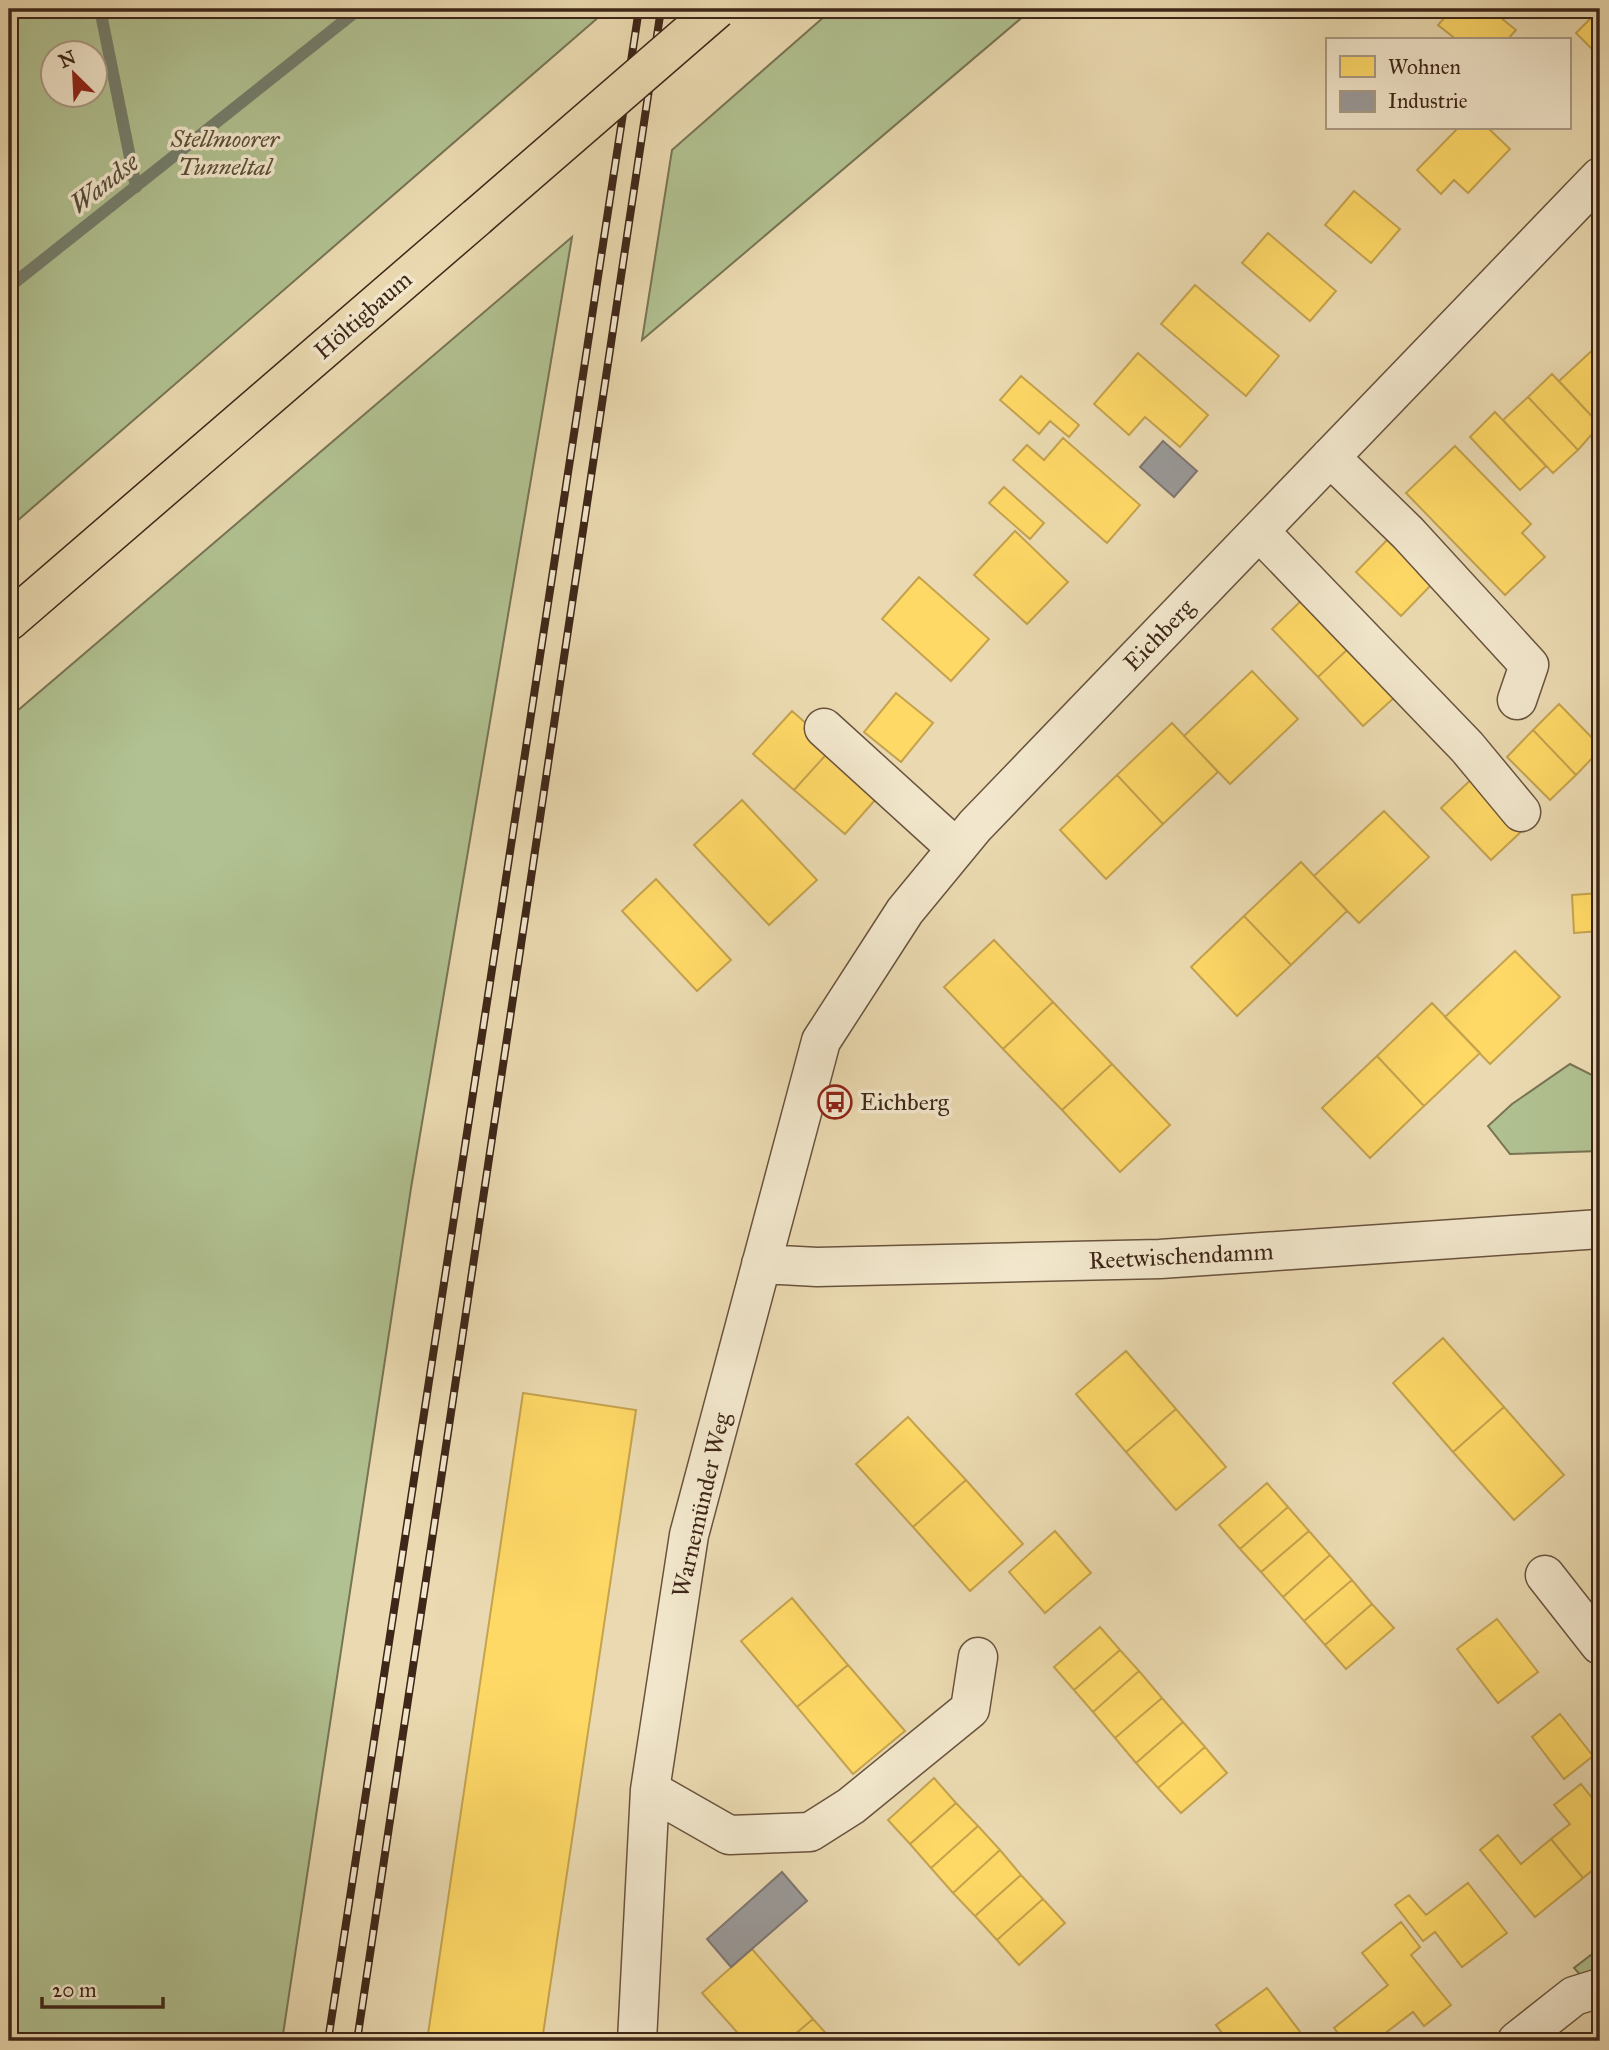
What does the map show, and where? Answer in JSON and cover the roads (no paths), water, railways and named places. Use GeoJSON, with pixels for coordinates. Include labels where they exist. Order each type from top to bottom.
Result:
{"type":"FeatureCollection","features":[{"type":"Feature","properties":{"kind":"main road","name":"Höltigbaum"},"geometry":{"type":"LineString","coordinates":[[9,621],[717,9]]}},
{"type":"Feature","properties":{"kind":"street","name":"Eichberg"},"geometry":{"type":"LineString","coordinates":[[761,1264],[821,1041],[905,911],[956,848],[1600,177]]}},
{"type":"Feature","properties":{"kind":"street"},"geometry":{"type":"LineString","coordinates":[[1330,457],[1408,533],[1529,665],[1517,700]]}},
{"type":"Feature","properties":{"kind":"street"},"geometry":{"type":"LineString","coordinates":[[1259,531],[1467,747],[1521,812]]}},
{"type":"Feature","properties":{"kind":"street"},"geometry":{"type":"LineString","coordinates":[[824,728],[956,848]]}},
{"type":"Feature","properties":{"kind":"street","name":"Reetwischendamm"},"geometry":{"type":"LineString","coordinates":[[761,1264],[817,1267],[1160,1259],[1600,1229]]}},
{"type":"Feature","properties":{"kind":"street","name":"Warnemünder Weg"},"geometry":{"type":"LineString","coordinates":[[637,2041],[650,1790],[689,1535],[761,1264]]}},
{"type":"Feature","properties":{"kind":"street"},"geometry":{"type":"LineString","coordinates":[[1545,1575],[1600,1645]]}},
{"type":"Feature","properties":{"kind":"street"},"geometry":{"type":"LineString","coordinates":[[650,1790],[729,1835],[810,1832],[850,1806],[970,1709],[978,1657]]}},
{"type":"Feature","properties":{"kind":"street"},"geometry":{"type":"LineString","coordinates":[[1517,2041],[1574,1996],[1600,1988]]}},
{"type":"Feature","properties":{"kind":"waterway"},"geometry":{"type":"LineString","coordinates":[[100,9],[136,187]]}},
{"type":"Feature","properties":{"kind":"waterway","name":"Wandse"},"geometry":{"type":"LineString","coordinates":[[9,287],[359,9]]}},
{"type":"Feature","properties":{"kind":"railway"},"geometry":{"type":"LineString","coordinates":[[328,2041],[639,9]]}},
{"type":"Feature","properties":{"kind":"railway"},"geometry":{"type":"LineString","coordinates":[[357,2041],[661,9]]}},
{"type":"Feature","properties":{"kind":"place","name":"Eichberg"},"geometry":{"type":"Point","coordinates":[835,1102]}},
{"type":"Feature","properties":{"kind":"park label","name":"Stellmoorer Tunneltal"},"geometry":{"type":"Point","coordinates":[225,153]}}]}
